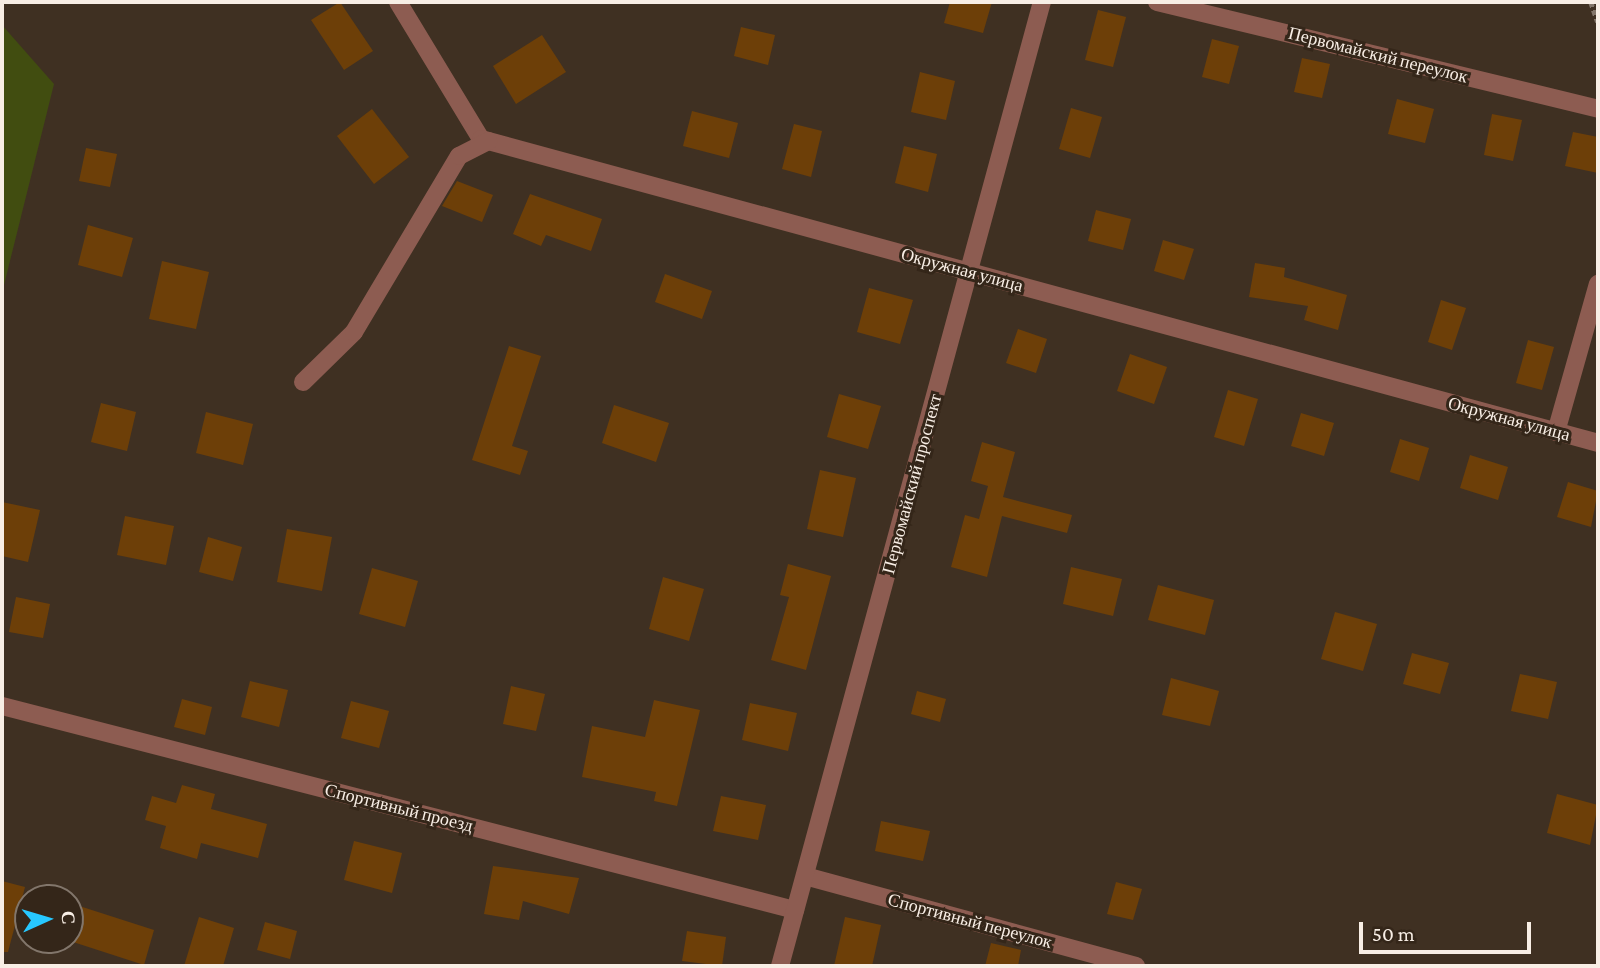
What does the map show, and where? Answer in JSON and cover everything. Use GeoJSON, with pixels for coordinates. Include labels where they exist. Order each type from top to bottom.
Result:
{"type":"FeatureCollection","features":[{"type":"Feature","properties":{"kind":"street"},"geometry":{"type":"LineString","coordinates":[[398,2],[481,139],[488,141]]}},
{"type":"Feature","properties":{"kind":"street","name":"Первомайский проспект"},"geometry":{"type":"LineString","coordinates":[[780,966],[1042,2]]}},
{"type":"Feature","properties":{"kind":"street","name":"Первомайский переулок"},"geometry":{"type":"LineString","coordinates":[[1157,2],[1598,108]]}},
{"type":"Feature","properties":{"kind":"street"},"geometry":{"type":"LineString","coordinates":[[303,382],[354,332],[459,156],[488,141]]}},
{"type":"Feature","properties":{"kind":"street","name":"Окружная улица"},"geometry":{"type":"LineString","coordinates":[[488,141],[1598,443]]}},
{"type":"Feature","properties":{"kind":"street"},"geometry":{"type":"LineString","coordinates":[[1556,432],[1598,284]]}},
{"type":"Feature","properties":{"kind":"street","name":"Спортивный проезд"},"geometry":{"type":"LineString","coordinates":[[2,706],[795,910]]}},
{"type":"Feature","properties":{"kind":"street","name":"Спортивный переулок"},"geometry":{"type":"LineString","coordinates":[[805,876],[1136,966]]}},
{"type":"Feature","properties":{"kind":"path"},"geometry":{"type":"LineString","coordinates":[[1591,2],[1598,22]]}},
{"type":"Feature","properties":{"kind":"green space"},"geometry":{"type":"Polygon","coordinates":[[[2,25],[54,84],[2,293],[2,25]]]}},
{"type":"Feature","properties":{"kind":"building"},"geometry":{"type":"Polygon","coordinates":[[[340,2],[373,51],[344,70],[311,20],[340,2]]]}},
{"type":"Feature","properties":{"kind":"building"},"geometry":{"type":"Polygon","coordinates":[[[950,2],[992,2],[983,33],[944,23],[950,2]]]}},
{"type":"Feature","properties":{"kind":"building"},"geometry":{"type":"Polygon","coordinates":[[[1098,10],[1126,17],[1113,67],[1085,60],[1098,10]]]}},
{"type":"Feature","properties":{"kind":"building"},"geometry":{"type":"Polygon","coordinates":[[[741,27],[775,35],[768,65],[734,56],[741,27]]]}},
{"type":"Feature","properties":{"kind":"building"},"geometry":{"type":"Polygon","coordinates":[[[542,35],[566,72],[516,104],[493,66],[542,35]]]}},
{"type":"Feature","properties":{"kind":"building"},"geometry":{"type":"Polygon","coordinates":[[[1212,39],[1239,46],[1229,84],[1202,77],[1212,39]]]}},
{"type":"Feature","properties":{"kind":"building"},"geometry":{"type":"Polygon","coordinates":[[[1302,58],[1330,64],[1322,98],[1294,92],[1302,58]]]}},
{"type":"Feature","properties":{"kind":"building"},"geometry":{"type":"Polygon","coordinates":[[[920,72],[955,81],[946,120],[911,112],[920,72]]]}},
{"type":"Feature","properties":{"kind":"building"},"geometry":{"type":"Polygon","coordinates":[[[1397,99],[1434,109],[1425,143],[1388,134],[1397,99]]]}},
{"type":"Feature","properties":{"kind":"building"},"geometry":{"type":"Polygon","coordinates":[[[1071,108],[1102,117],[1090,158],[1059,149],[1071,108]]]}},
{"type":"Feature","properties":{"kind":"building"},"geometry":{"type":"Polygon","coordinates":[[[372,109],[409,157],[374,184],[337,136],[372,109]]]}},
{"type":"Feature","properties":{"kind":"building"},"geometry":{"type":"Polygon","coordinates":[[[692,111],[738,123],[729,158],[683,146],[692,111]]]}},
{"type":"Feature","properties":{"kind":"building"},"geometry":{"type":"Polygon","coordinates":[[[1492,114],[1522,120],[1513,161],[1484,155],[1492,114]]]}},
{"type":"Feature","properties":{"kind":"building"},"geometry":{"type":"Polygon","coordinates":[[[794,124],[822,131],[811,177],[782,169],[794,124]]]}},
{"type":"Feature","properties":{"kind":"building"},"geometry":{"type":"Polygon","coordinates":[[[1573,132],[1598,137],[1598,173],[1565,166],[1573,132]]]}},
{"type":"Feature","properties":{"kind":"building"},"geometry":{"type":"Polygon","coordinates":[[[904,146],[937,154],[928,192],[895,183],[904,146]]]}},
{"type":"Feature","properties":{"kind":"building"},"geometry":{"type":"Polygon","coordinates":[[[86,148],[117,154],[110,187],[79,181],[86,148]]]}},
{"type":"Feature","properties":{"kind":"building"},"geometry":{"type":"Polygon","coordinates":[[[457,181],[493,195],[482,222],[442,206],[457,181]]]}},
{"type":"Feature","properties":{"kind":"building"},"geometry":{"type":"Polygon","coordinates":[[[530,194],[602,219],[591,251],[546,235],[541,246],[513,234],[530,194]]]}},
{"type":"Feature","properties":{"kind":"building"},"geometry":{"type":"Polygon","coordinates":[[[1096,210],[1131,219],[1123,250],[1088,241],[1096,210]]]}},
{"type":"Feature","properties":{"kind":"building"},"geometry":{"type":"Polygon","coordinates":[[[88,225],[133,238],[122,277],[78,265],[88,225]]]}},
{"type":"Feature","properties":{"kind":"building"},"geometry":{"type":"Polygon","coordinates":[[[1163,240],[1194,249],[1184,280],[1154,271],[1163,240]]]}},
{"type":"Feature","properties":{"kind":"building"},"geometry":{"type":"Polygon","coordinates":[[[162,261],[209,272],[196,329],[149,319],[162,261]]]}},
{"type":"Feature","properties":{"kind":"building"},"geometry":{"type":"Polygon","coordinates":[[[1255,263],[1285,268],[1284,277],[1347,295],[1338,330],[1304,320],[1308,306],[1249,297],[1255,263]]]}},
{"type":"Feature","properties":{"kind":"building"},"geometry":{"type":"Polygon","coordinates":[[[665,274],[712,291],[702,319],[655,302],[665,274]]]}},
{"type":"Feature","properties":{"kind":"building"},"geometry":{"type":"Polygon","coordinates":[[[869,288],[913,300],[900,344],[857,332],[869,288]]]}},
{"type":"Feature","properties":{"kind":"building"},"geometry":{"type":"Polygon","coordinates":[[[1441,300],[1466,308],[1452,350],[1428,342],[1441,300]]]}},
{"type":"Feature","properties":{"kind":"building"},"geometry":{"type":"Polygon","coordinates":[[[1018,329],[1047,339],[1036,373],[1006,363],[1018,329]]]}},
{"type":"Feature","properties":{"kind":"building"},"geometry":{"type":"Polygon","coordinates":[[[1528,340],[1554,347],[1542,390],[1516,383],[1528,340]]]}},
{"type":"Feature","properties":{"kind":"building"},"geometry":{"type":"Polygon","coordinates":[[[509,346],[541,356],[512,446],[528,451],[520,475],[472,460],[509,346]]]}},
{"type":"Feature","properties":{"kind":"building"},"geometry":{"type":"Polygon","coordinates":[[[1130,354],[1167,367],[1154,404],[1117,391],[1130,354]]]}},
{"type":"Feature","properties":{"kind":"building"},"geometry":{"type":"Polygon","coordinates":[[[1228,390],[1258,399],[1244,446],[1214,437],[1228,390]]]}},
{"type":"Feature","properties":{"kind":"building"},"geometry":{"type":"Polygon","coordinates":[[[839,394],[881,406],[868,449],[827,437],[839,394]]]}},
{"type":"Feature","properties":{"kind":"building"},"geometry":{"type":"Polygon","coordinates":[[[101,403],[136,412],[127,451],[91,442],[101,403]]]}},
{"type":"Feature","properties":{"kind":"building"},"geometry":{"type":"Polygon","coordinates":[[[614,405],[669,423],[656,462],[602,443],[614,405]]]}},
{"type":"Feature","properties":{"kind":"building"},"geometry":{"type":"Polygon","coordinates":[[[206,412],[253,424],[243,465],[196,453],[206,412]]]}},
{"type":"Feature","properties":{"kind":"building"},"geometry":{"type":"Polygon","coordinates":[[[1301,413],[1334,423],[1324,456],[1291,446],[1301,413]]]}},
{"type":"Feature","properties":{"kind":"building"},"geometry":{"type":"Polygon","coordinates":[[[1400,439],[1429,448],[1419,481],[1390,472],[1400,439]]]}},
{"type":"Feature","properties":{"kind":"building"},"geometry":{"type":"Polygon","coordinates":[[[982,442],[1015,452],[1003,497],[1072,515],[1067,533],[1002,516],[987,577],[951,567],[965,515],[979,519],[988,486],[971,481],[982,442]]]}},
{"type":"Feature","properties":{"kind":"building"},"geometry":{"type":"Polygon","coordinates":[[[1470,455],[1508,467],[1498,500],[1460,488],[1470,455]]]}},
{"type":"Feature","properties":{"kind":"building"},"geometry":{"type":"Polygon","coordinates":[[[820,470],[856,478],[843,537],[807,529],[820,470]]]}},
{"type":"Feature","properties":{"kind":"building"},"geometry":{"type":"Polygon","coordinates":[[[1568,482],[1598,491],[1591,527],[1557,517],[1568,482]]]}},
{"type":"Feature","properties":{"kind":"building"},"geometry":{"type":"Polygon","coordinates":[[[2,502],[40,510],[28,562],[2,556],[2,502]]]}},
{"type":"Feature","properties":{"kind":"building"},"geometry":{"type":"Polygon","coordinates":[[[125,516],[174,526],[166,565],[117,555],[125,516]]]}},
{"type":"Feature","properties":{"kind":"building"},"geometry":{"type":"Polygon","coordinates":[[[287,529],[332,537],[322,591],[277,582],[287,529]]]}},
{"type":"Feature","properties":{"kind":"building"},"geometry":{"type":"Polygon","coordinates":[[[208,537],[242,547],[233,581],[199,572],[208,537]]]}},
{"type":"Feature","properties":{"kind":"building"},"geometry":{"type":"Polygon","coordinates":[[[788,564],[831,576],[806,670],[771,660],[789,597],[780,595],[788,564]]]}},
{"type":"Feature","properties":{"kind":"building"},"geometry":{"type":"Polygon","coordinates":[[[1071,567],[1122,579],[1113,616],[1063,604],[1071,567]]]}},
{"type":"Feature","properties":{"kind":"building"},"geometry":{"type":"Polygon","coordinates":[[[372,568],[418,581],[405,627],[359,614],[372,568]]]}},
{"type":"Feature","properties":{"kind":"building"},"geometry":{"type":"Polygon","coordinates":[[[663,577],[704,589],[689,641],[649,629],[663,577]]]}},
{"type":"Feature","properties":{"kind":"building"},"geometry":{"type":"Polygon","coordinates":[[[1158,585],[1214,600],[1205,635],[1148,620],[1158,585]]]}},
{"type":"Feature","properties":{"kind":"building"},"geometry":{"type":"Polygon","coordinates":[[[16,597],[50,604],[43,638],[9,632],[16,597]]]}},
{"type":"Feature","properties":{"kind":"building"},"geometry":{"type":"Polygon","coordinates":[[[1335,612],[1377,624],[1363,671],[1321,659],[1335,612]]]}},
{"type":"Feature","properties":{"kind":"building"},"geometry":{"type":"Polygon","coordinates":[[[1412,653],[1449,663],[1440,694],[1403,684],[1412,653]]]}},
{"type":"Feature","properties":{"kind":"building"},"geometry":{"type":"Polygon","coordinates":[[[1520,674],[1557,682],[1548,719],[1511,711],[1520,674]]]}},
{"type":"Feature","properties":{"kind":"building"},"geometry":{"type":"Polygon","coordinates":[[[1171,678],[1219,691],[1210,726],[1162,715],[1171,678]]]}},
{"type":"Feature","properties":{"kind":"building"},"geometry":{"type":"Polygon","coordinates":[[[250,681],[288,690],[279,727],[241,717],[250,681]]]}},
{"type":"Feature","properties":{"kind":"building"},"geometry":{"type":"Polygon","coordinates":[[[511,686],[545,694],[536,731],[503,724],[511,686]]]}},
{"type":"Feature","properties":{"kind":"building"},"geometry":{"type":"Polygon","coordinates":[[[917,691],[946,699],[940,722],[911,714],[917,691]]]}},
{"type":"Feature","properties":{"kind":"building"},"geometry":{"type":"Polygon","coordinates":[[[182,699],[212,707],[205,735],[174,727],[182,699]]]}},
{"type":"Feature","properties":{"kind":"building"},"geometry":{"type":"Polygon","coordinates":[[[654,700],[700,710],[677,806],[654,801],[656,792],[582,777],[592,726],[645,737],[654,700]]]}},
{"type":"Feature","properties":{"kind":"building"},"geometry":{"type":"Polygon","coordinates":[[[351,701],[389,711],[379,748],[341,738],[351,701]]]}},
{"type":"Feature","properties":{"kind":"building"},"geometry":{"type":"Polygon","coordinates":[[[750,703],[797,713],[788,751],[742,740],[750,703]]]}},
{"type":"Feature","properties":{"kind":"building"},"geometry":{"type":"Polygon","coordinates":[[[182,785],[215,794],[211,809],[267,824],[258,858],[201,843],[197,859],[160,848],[166,826],[145,820],[152,796],[176,803],[182,785]]]}},
{"type":"Feature","properties":{"kind":"building"},"geometry":{"type":"Polygon","coordinates":[[[1557,794],[1598,805],[1590,845],[1547,833],[1557,794]]]}},
{"type":"Feature","properties":{"kind":"building"},"geometry":{"type":"Polygon","coordinates":[[[721,796],[766,805],[758,840],[713,831],[721,796]]]}},
{"type":"Feature","properties":{"kind":"building"},"geometry":{"type":"Polygon","coordinates":[[[881,821],[930,831],[923,861],[875,851],[881,821]]]}},
{"type":"Feature","properties":{"kind":"building"},"geometry":{"type":"Polygon","coordinates":[[[354,841],[402,853],[392,893],[344,880],[354,841]]]}},
{"type":"Feature","properties":{"kind":"building"},"geometry":{"type":"Polygon","coordinates":[[[493,866],[579,878],[569,914],[523,901],[519,920],[484,914],[493,866]]]}},
{"type":"Feature","properties":{"kind":"building"},"geometry":{"type":"Polygon","coordinates":[[[2,881],[14,884],[14,929],[8,952],[2,952],[2,881]]]}},
{"type":"Feature","properties":{"kind":"building"},"geometry":{"type":"Polygon","coordinates":[[[1116,882],[1142,889],[1133,920],[1107,914],[1116,882]]]}},
{"type":"Feature","properties":{"kind":"building"},"geometry":{"type":"Polygon","coordinates":[[[84,908],[154,930],[144,965],[84,946],[84,908]]]}},
{"type":"Feature","properties":{"kind":"building"},"geometry":{"type":"Polygon","coordinates":[[[199,917],[234,928],[223,966],[184,966],[199,917]]]}},
{"type":"Feature","properties":{"kind":"building"},"geometry":{"type":"Polygon","coordinates":[[[845,917],[881,925],[872,966],[834,966],[845,917]]]}},
{"type":"Feature","properties":{"kind":"building"},"geometry":{"type":"Polygon","coordinates":[[[265,922],[297,931],[290,959],[257,950],[265,922]]]}},
{"type":"Feature","properties":{"kind":"building"},"geometry":{"type":"Polygon","coordinates":[[[687,931],[726,937],[722,966],[682,961],[687,931]]]}},
{"type":"Feature","properties":{"kind":"building"},"geometry":{"type":"Polygon","coordinates":[[[991,943],[1021,950],[1018,966],[985,966],[991,943]]]}}]}
